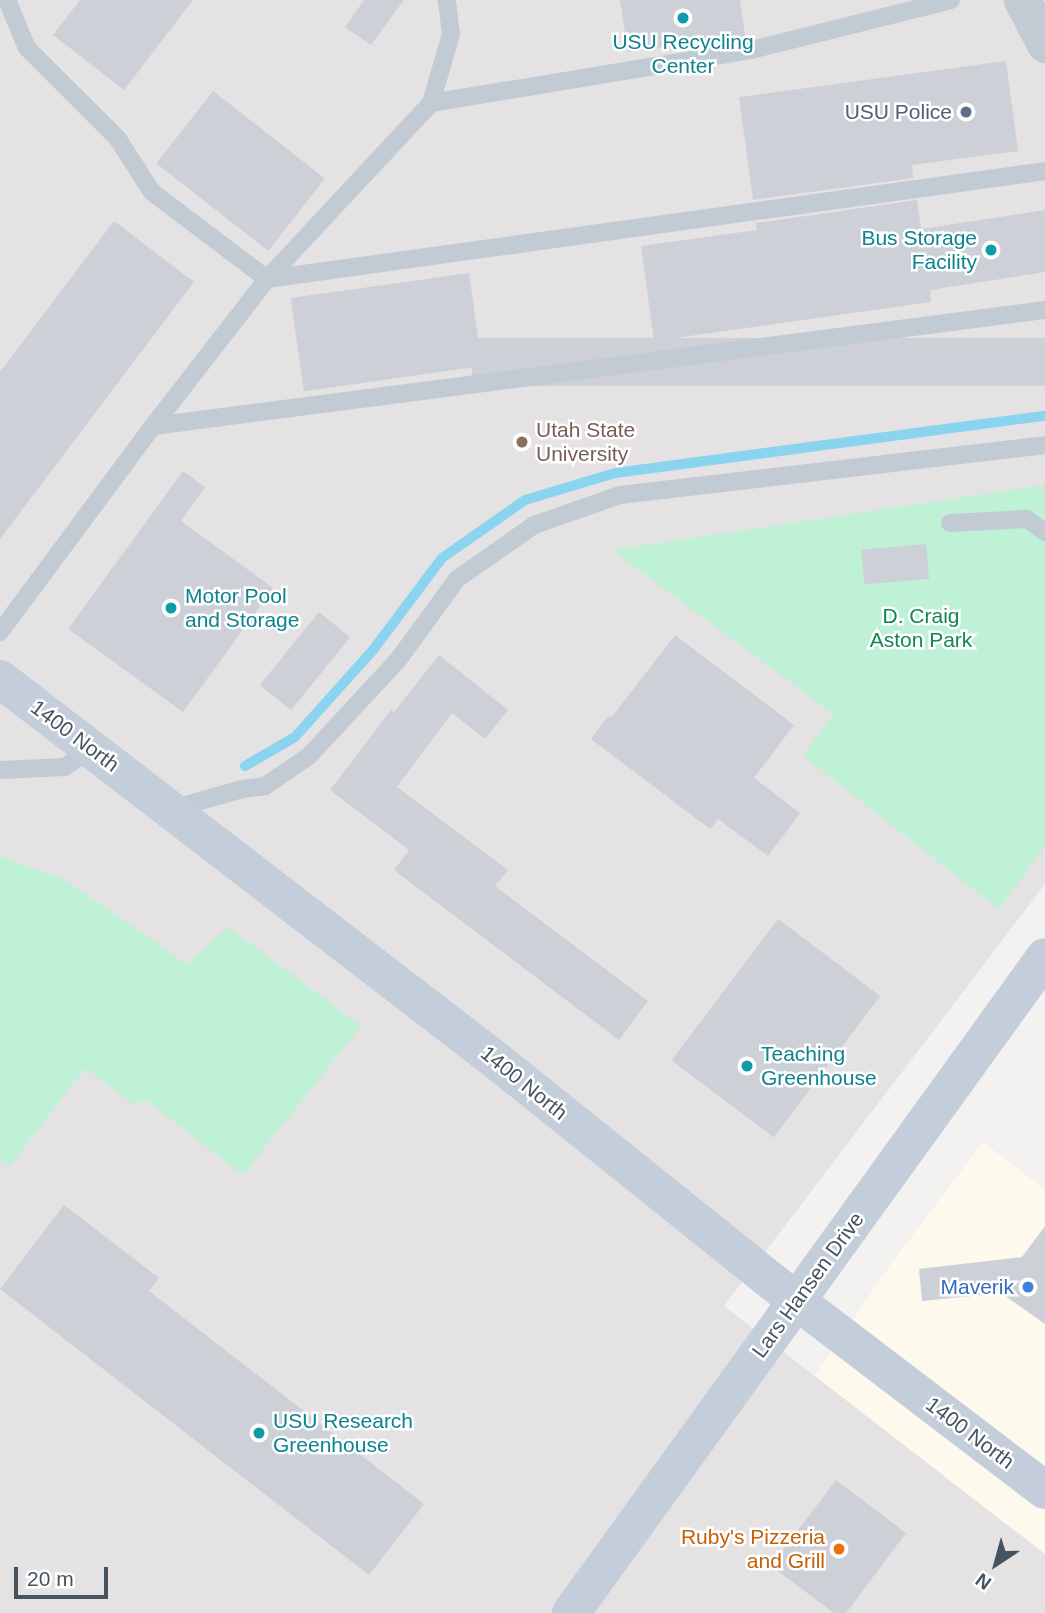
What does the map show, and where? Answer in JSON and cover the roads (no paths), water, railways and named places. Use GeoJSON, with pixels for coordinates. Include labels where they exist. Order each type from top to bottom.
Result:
{"type":"FeatureCollection","features":[{"type":"Feature","properties":{"kind":"main road","name":"1400 North"},"geometry":{"type":"LineString","coordinates":[[0,679],[493,1058],[798,1302],[1045,1490]]}},
{"type":"Feature","properties":{"kind":"main road","name":"Lars Hansen Drive"},"geometry":{"type":"LineString","coordinates":[[571,1613],[1045,957]]}},
{"type":"Feature","properties":{"kind":"street"},"geometry":{"type":"LineString","coordinates":[[1022,0],[1045,44]]}},
{"type":"Feature","properties":{"kind":"lane"},"geometry":{"type":"LineString","coordinates":[[7,0],[27,48],[118,139],[152,192],[267,279],[1045,171]]}},
{"type":"Feature","properties":{"kind":"lane"},"geometry":{"type":"LineString","coordinates":[[0,632],[153,426],[267,279],[431,103],[451,34],[447,0]]}},
{"type":"Feature","properties":{"kind":"lane"},"geometry":{"type":"LineString","coordinates":[[431,103],[751,50],[951,0]]}},
{"type":"Feature","properties":{"kind":"lane"},"geometry":{"type":"LineString","coordinates":[[153,426],[1045,310]]}},
{"type":"Feature","properties":{"kind":"lane"},"geometry":{"type":"LineString","coordinates":[[172,809],[242,789],[265,786],[309,756],[398,660],[457,579],[534,524],[620,495],[1045,445]]}},
{"type":"Feature","properties":{"kind":"lane"},"geometry":{"type":"LineString","coordinates":[[950,523],[1027,519],[1045,532]]}},
{"type":"Feature","properties":{"kind":"lane"},"geometry":{"type":"LineString","coordinates":[[0,770],[65,767],[91,748]]}},
{"type":"Feature","properties":{"kind":"waterway"},"geometry":{"type":"LineString","coordinates":[[245,766],[295,737],[373,650],[442,558],[525,500],[615,473],[1045,416]]}},
{"type":"Feature","properties":{"kind":"place","name":"USU Recycling Center"},"geometry":{"type":"Point","coordinates":[683,18]}},
{"type":"Feature","properties":{"kind":"place","name":"USU Police"},"geometry":{"type":"Point","coordinates":[966,112]}},
{"type":"Feature","properties":{"kind":"place","name":"Bus Storage Facility"},"geometry":{"type":"Point","coordinates":[991,250]}},
{"type":"Feature","properties":{"kind":"place","name":"Utah State University"},"geometry":{"type":"Point","coordinates":[522,442]}},
{"type":"Feature","properties":{"kind":"place","name":"Motor Pool and Storage"},"geometry":{"type":"Point","coordinates":[171,608]}},
{"type":"Feature","properties":{"kind":"place","name":"Teaching Greenhouse"},"geometry":{"type":"Point","coordinates":[747,1066]}},
{"type":"Feature","properties":{"kind":"place","name":"Maverik"},"geometry":{"type":"Point","coordinates":[1028,1287]}},
{"type":"Feature","properties":{"kind":"place","name":"USU Research Greenhouse"},"geometry":{"type":"Point","coordinates":[259,1433]}},
{"type":"Feature","properties":{"kind":"place","name":"Ruby's Pizzeria and Grill"},"geometry":{"type":"Point","coordinates":[839,1549]}},
{"type":"Feature","properties":{"kind":"park label","name":"D. Craig Aston Park"},"geometry":{"type":"Point","coordinates":[921,628]}}]}
